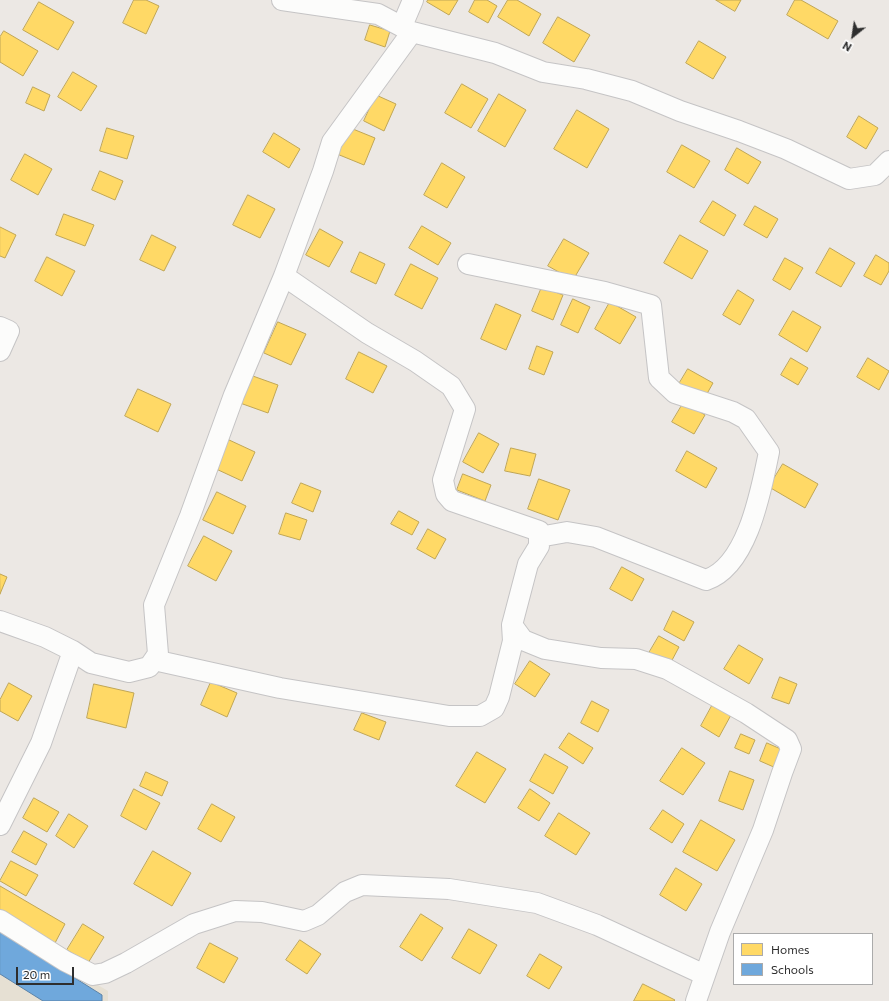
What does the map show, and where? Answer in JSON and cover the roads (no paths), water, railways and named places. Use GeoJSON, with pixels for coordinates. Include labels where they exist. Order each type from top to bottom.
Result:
{"type":"FeatureCollection","features":[{"type":"Feature","properties":{"kind":"street"},"geometry":{"type":"LineString","coordinates":[[282,0],[378,14],[407,29],[495,53],[543,72],[586,79],[632,91],[680,111],[786,149],[849,179],[874,175],[889,161]]}},
{"type":"Feature","properties":{"kind":"street"},"geometry":{"type":"LineString","coordinates":[[0,621],[45,637],[73,651],[91,663],[129,672],[149,667],[158,654],[154,605],[190,516],[234,395],[284,276],[323,171],[332,142],[407,29],[413,0]]}},
{"type":"Feature","properties":{"kind":"street"},"geometry":{"type":"LineString","coordinates":[[468,264],[605,292],[651,305],[659,378],[675,393],[733,412],[746,419],[769,452],[751,527],[730,563],[715,577],[706,580],[596,537],[567,532],[539,537]]}},
{"type":"Feature","properties":{"kind":"street"},"geometry":{"type":"LineString","coordinates":[[154,660],[280,688],[449,716],[480,716],[494,708],[499,697],[513,641],[512,625],[528,564],[539,546],[539,531],[452,501],[446,494],[443,480],[465,409],[451,386],[415,361],[367,334],[284,276]]}},
{"type":"Feature","properties":{"kind":"street"},"geometry":{"type":"LineString","coordinates":[[0,327],[9,331],[0,351]]}},
{"type":"Feature","properties":{"kind":"street"},"geometry":{"type":"LineString","coordinates":[[512,625],[524,640],[545,649],[601,658],[636,659],[667,669],[746,712],[787,740],[792,750],[782,773],[763,830],[720,932],[696,1001]]}},
{"type":"Feature","properties":{"kind":"street"},"geometry":{"type":"LineString","coordinates":[[0,826],[42,743],[73,651]]}},
{"type":"Feature","properties":{"kind":"street"},"geometry":{"type":"LineString","coordinates":[[0,920],[65,961],[93,975],[105,973],[126,963],[194,924],[235,911],[262,912],[304,922],[318,915],[345,892],[362,885],[449,889],[537,903],[597,925],[705,975]]}}]}
